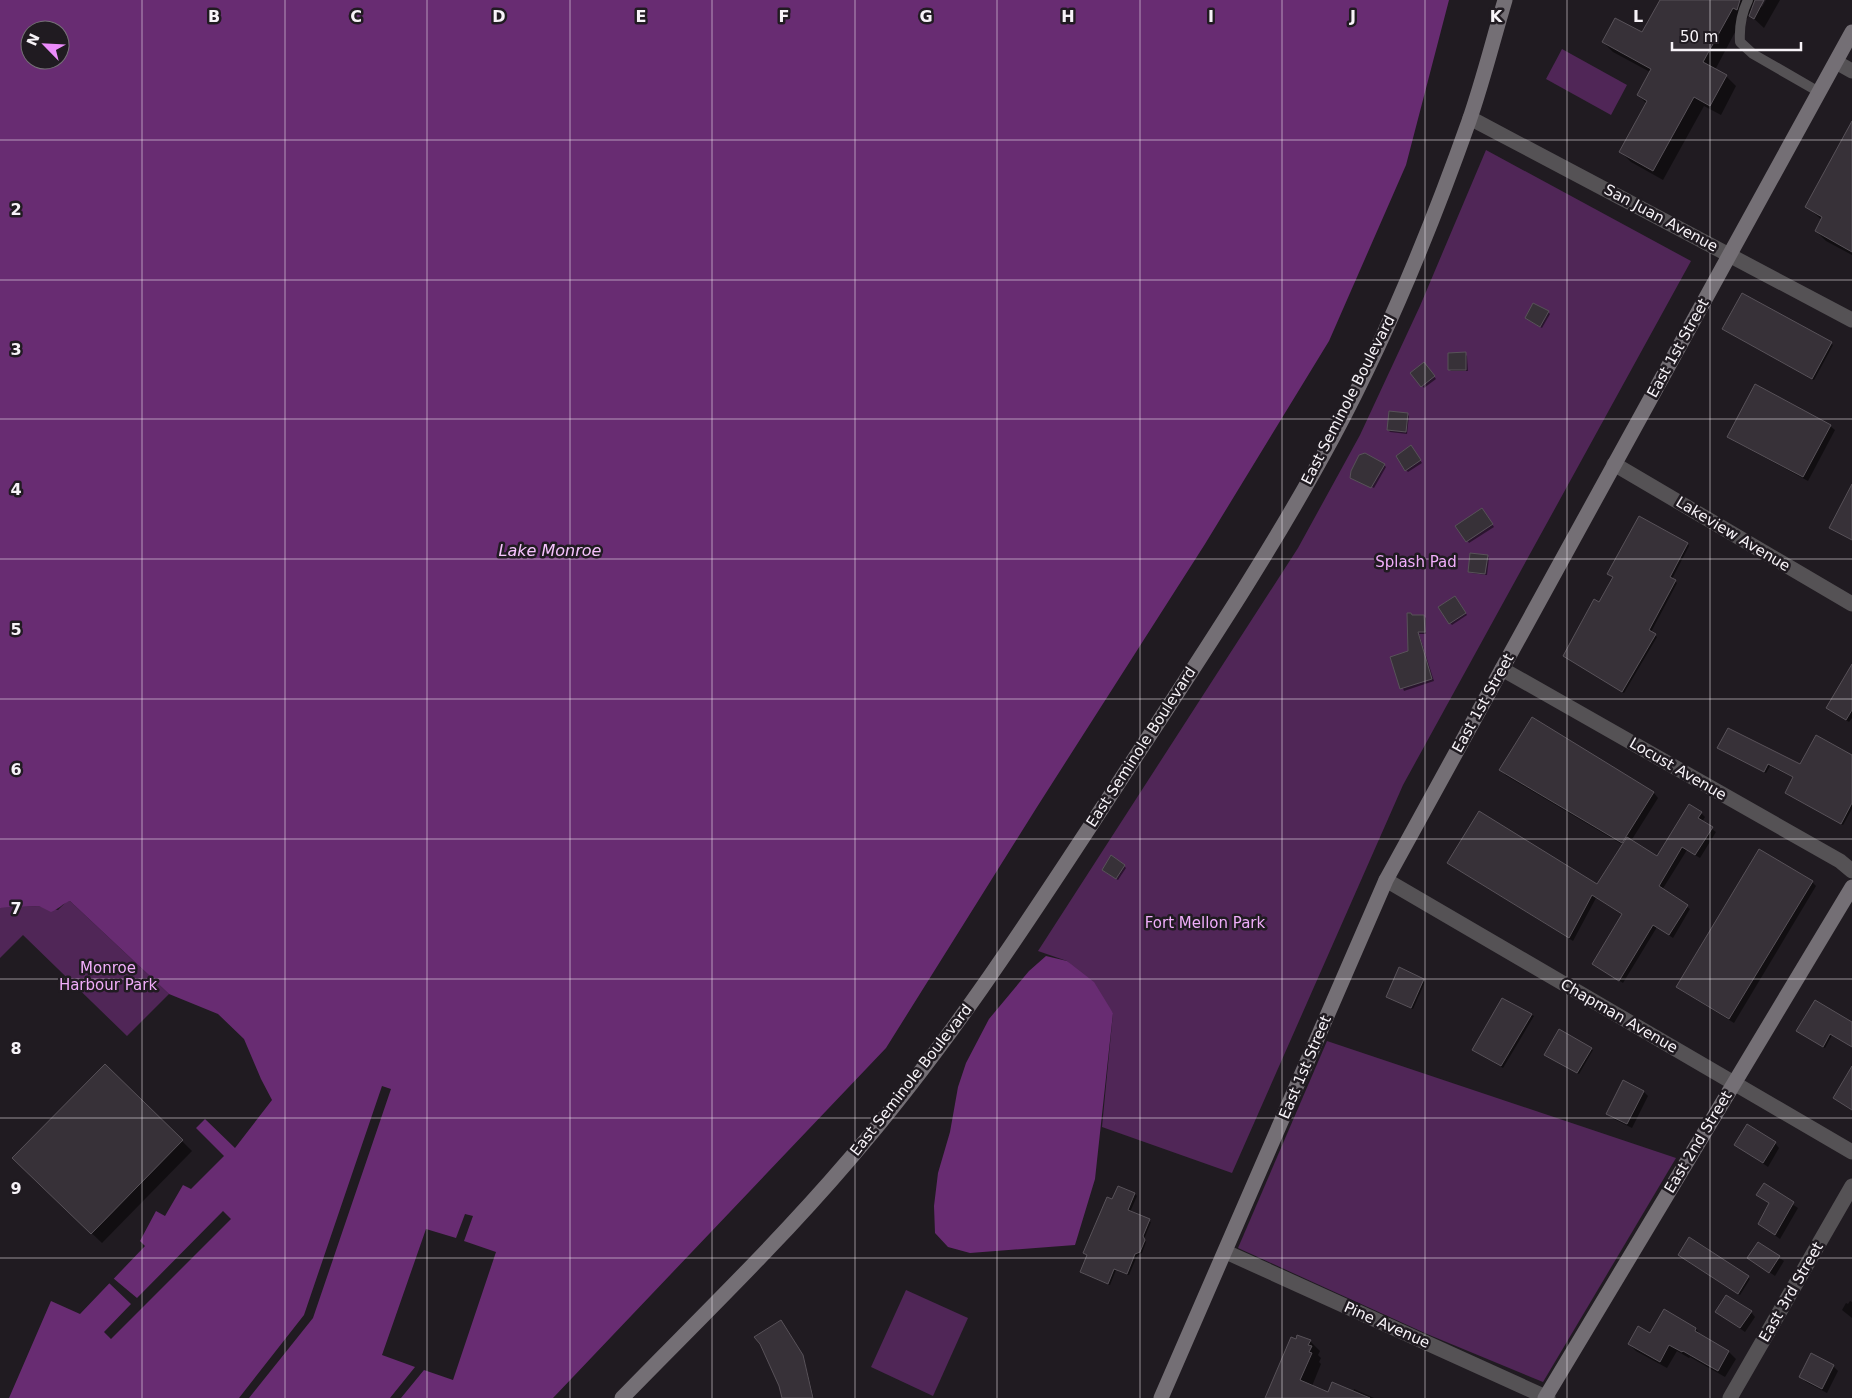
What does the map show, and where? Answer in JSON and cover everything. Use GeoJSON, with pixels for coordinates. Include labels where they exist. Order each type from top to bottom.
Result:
{"type":"FeatureCollection","features":[{"type":"Feature","properties":{"kind":"street","name":"East Seminole Boulevard"},"geometry":{"type":"LineString","coordinates":[[622,1398],[792,1223],[849,1160],[955,1026],[1013,944],[1241,595],[1333,437],[1394,309],[1428,228],[1470,118],[1505,0]]}},
{"type":"Feature","properties":{"kind":"street","name":"East 1st Street"},"geometry":{"type":"LineString","coordinates":[[1161,1398],[1386,880],[1852,32]]}},
{"type":"Feature","properties":{"kind":"street"},"geometry":{"type":"LineString","coordinates":[[1836,62],[1852,70]]}},
{"type":"Feature","properties":{"kind":"street","name":"San Juan Avenue"},"geometry":{"type":"LineString","coordinates":[[1470,118],[1852,320]]}},
{"type":"Feature","properties":{"kind":"street","name":"Lakeview Avenue"},"geometry":{"type":"LineString","coordinates":[[1614,464],[1852,604]]}},
{"type":"Feature","properties":{"kind":"street","name":"Locust Avenue"},"geometry":{"type":"LineString","coordinates":[[1502,669],[1840,861],[1852,871]]}},
{"type":"Feature","properties":{"kind":"street","name":"Chapman Avenue"},"geometry":{"type":"LineString","coordinates":[[1386,880],[1852,1152]]}},
{"type":"Feature","properties":{"kind":"street","name":"East 2nd Street"},"geometry":{"type":"LineString","coordinates":[[1546,1398],[1852,887]]}},
{"type":"Feature","properties":{"kind":"street","name":"East 3rd Street"},"geometry":{"type":"LineString","coordinates":[[1730,1398],[1852,1186]]}},
{"type":"Feature","properties":{"kind":"street","name":"Pine Avenue"},"geometry":{"type":"LineString","coordinates":[[1226,1252],[1546,1398]]}},
{"type":"Feature","properties":{"kind":"lane"},"geometry":{"type":"LineString","coordinates":[[1748,0],[1742,12],[1739,27],[1740,42],[1753,54],[1819,92]]}},
{"type":"Feature","properties":{"kind":"green space"},"geometry":{"type":"Polygon","coordinates":[[[1562,49],[1627,85],[1611,115],[1546,79],[1562,49]]]}},
{"type":"Feature","properties":{"kind":"green space","name":"Fort Mellon Park"},"geometry":{"type":"Polygon","coordinates":[[[1486,150],[1691,261],[1403,785],[1232,1173],[1102,1127],[1113,1013],[1067,961],[1038,951],[1298,548],[1360,435],[1420,306],[1486,150]]]}},
{"type":"Feature","properties":{"kind":"green space","name":"Monroe Harbour Park"},"geometry":{"type":"Polygon","coordinates":[[[70,901],[169,994],[127,1036],[23,935],[0,958],[0,908],[39,906],[58,910],[66,902],[70,901]]]}},
{"type":"Feature","properties":{"kind":"green space"},"geometry":{"type":"Polygon","coordinates":[[[1327,1041],[1676,1158],[1543,1382],[1427,1334],[1238,1248],[1327,1041]]]}},
{"type":"Feature","properties":{"kind":"green space"},"geometry":{"type":"Polygon","coordinates":[[[906,1290],[968,1318],[933,1396],[871,1367],[906,1290]]]}},
{"type":"Feature","properties":{"kind":"water","name":"Lake Monroe"},"geometry":{"type":"Polygon","coordinates":[[[0,0],[1449,0],[1406,165],[1329,341],[1205,544],[886,1048],[553,1398],[9,1398],[51,1301],[80,1314],[145,1246],[140,1241],[156,1211],[165,1216],[183,1185],[191,1189],[224,1156],[196,1128],[205,1119],[235,1148],[272,1100],[244,1039],[218,1014],[169,994],[70,901],[51,912],[39,906],[0,908],[0,0]]]}},
{"type":"Feature","properties":{"kind":"water"},"geometry":{"type":"Polygon","coordinates":[[[1046,956],[1067,961],[1094,982],[1113,1013],[1095,1179],[1075,1245],[970,1253],[948,1247],[935,1233],[934,1206],[938,1173],[950,1132],[958,1087],[966,1063],[989,1019],[1029,971],[1046,956]]]}},
{"type":"Feature","properties":{"kind":"pier"},"geometry":{"type":"Polygon","coordinates":[[[382,1086],[391,1089],[313,1318],[249,1398],[239,1398],[304,1315],[382,1086]]]}},
{"type":"Feature","properties":{"kind":"pier"},"geometry":{"type":"Polygon","coordinates":[[[223,1211],[231,1219],[111,1339],[104,1332],[131,1304],[109,1283],[113,1278],[137,1298],[223,1211]]]}},
{"type":"Feature","properties":{"kind":"pier"},"geometry":{"type":"Polygon","coordinates":[[[465,1214],[473,1216],[464,1241],[496,1252],[453,1380],[424,1370],[401,1398],[390,1398],[415,1367],[382,1355],[426,1229],[456,1238],[465,1214]]]}},
{"type":"Feature","properties":{"kind":"building"},"geometry":{"type":"Polygon","coordinates":[[[1660,0],[1740,0],[1737,10],[1733,8],[1703,62],[1727,75],[1710,106],[1694,97],[1653,171],[1619,152],[1647,101],[1637,95],[1651,69],[1602,42],[1615,18],[1642,32],[1660,0]]]}},
{"type":"Feature","properties":{"kind":"building"},"geometry":{"type":"Polygon","coordinates":[[[1755,0],[1764,0],[1754,19],[1749,16],[1755,0]]]}},
{"type":"Feature","properties":{"kind":"building"},"geometry":{"type":"Polygon","coordinates":[[[1852,121],[1852,252],[1815,231],[1822,217],[1805,207],[1852,121]]]}},
{"type":"Feature","properties":{"kind":"building"},"geometry":{"type":"Polygon","coordinates":[[[1742,293],[1832,342],[1812,379],[1722,329],[1742,293]]]}},
{"type":"Feature","properties":{"kind":"building"},"geometry":{"type":"Polygon","coordinates":[[[1533,303],[1549,311],[1540,327],[1525,318],[1533,303]]]}},
{"type":"Feature","properties":{"kind":"building"},"geometry":{"type":"Polygon","coordinates":[[[1466,352],[1466,370],[1448,370],[1448,353],[1466,352]]]}},
{"type":"Feature","properties":{"kind":"building"},"geometry":{"type":"Polygon","coordinates":[[[1424,362],[1435,376],[1421,387],[1410,373],[1424,362]]]}},
{"type":"Feature","properties":{"kind":"building"},"geometry":{"type":"Polygon","coordinates":[[[1755,384],[1831,425],[1803,477],[1727,437],[1755,384]]]}},
{"type":"Feature","properties":{"kind":"building"},"geometry":{"type":"Polygon","coordinates":[[[1389,411],[1408,413],[1406,432],[1387,430],[1389,411]]]}},
{"type":"Feature","properties":{"kind":"building"},"geometry":{"type":"Polygon","coordinates":[[[1411,445],[1421,460],[1405,471],[1396,456],[1411,445]]]}},
{"type":"Feature","properties":{"kind":"building"},"geometry":{"type":"Polygon","coordinates":[[[1365,453],[1385,464],[1371,488],[1350,478],[1351,471],[1359,455],[1365,453]]]}},
{"type":"Feature","properties":{"kind":"building"},"geometry":{"type":"Polygon","coordinates":[[[1852,484],[1852,540],[1829,528],[1852,484]]]}},
{"type":"Feature","properties":{"kind":"building"},"geometry":{"type":"Polygon","coordinates":[[[1482,508],[1493,524],[1466,542],[1455,526],[1482,508]]]}},
{"type":"Feature","properties":{"kind":"building"},"geometry":{"type":"Polygon","coordinates":[[[1639,516],[1688,543],[1670,577],[1676,580],[1649,630],[1656,634],[1622,692],[1563,656],[1594,599],[1599,602],[1613,577],[1607,574],[1639,516]]]}},
{"type":"Feature","properties":{"kind":"building"},"geometry":{"type":"Polygon","coordinates":[[[1470,553],[1488,555],[1485,574],[1468,572],[1470,553]]]}},
{"type":"Feature","properties":{"kind":"building"},"geometry":{"type":"Polygon","coordinates":[[[1455,596],[1466,613],[1449,624],[1438,607],[1455,596]]]}},
{"type":"Feature","properties":{"kind":"building"},"geometry":{"type":"Polygon","coordinates":[[[1407,613],[1424,615],[1425,632],[1418,632],[1432,679],[1400,689],[1390,657],[1408,651],[1407,613]]]}},
{"type":"Feature","properties":{"kind":"building"},"geometry":{"type":"Polygon","coordinates":[[[1852,664],[1852,710],[1846,720],[1826,708],[1852,664]]]}},
{"type":"Feature","properties":{"kind":"building"},"geometry":{"type":"Polygon","coordinates":[[[1532,717],[1654,792],[1622,843],[1499,770],[1532,717]]]}},
{"type":"Feature","properties":{"kind":"building"},"geometry":{"type":"Polygon","coordinates":[[[1728,728],[1800,764],[1816,735],[1852,755],[1852,803],[1841,824],[1785,793],[1793,777],[1768,764],[1764,772],[1717,748],[1728,728]]]}},
{"type":"Feature","properties":{"kind":"building"},"geometry":{"type":"Polygon","coordinates":[[[1689,804],[1702,812],[1698,818],[1713,827],[1695,855],[1682,847],[1659,886],[1688,905],[1669,935],[1653,925],[1619,981],[1592,964],[1622,914],[1592,895],[1569,938],[1447,863],[1479,811],[1597,884],[1627,837],[1657,856],[1689,804]]]}},
{"type":"Feature","properties":{"kind":"building"},"geometry":{"type":"Polygon","coordinates":[[[1759,849],[1813,881],[1729,1019],[1676,987],[1759,849]]]}},
{"type":"Feature","properties":{"kind":"building"},"geometry":{"type":"Polygon","coordinates":[[[1111,855],[1125,865],[1116,879],[1102,870],[1111,855]]]}},
{"type":"Feature","properties":{"kind":"building"},"geometry":{"type":"Polygon","coordinates":[[[1399,967],[1424,979],[1411,1008],[1386,997],[1399,967]]]}},
{"type":"Feature","properties":{"kind":"building"},"geometry":{"type":"Polygon","coordinates":[[[1502,998],[1532,1014],[1501,1066],[1472,1050],[1502,998]]]}},
{"type":"Feature","properties":{"kind":"building"},"geometry":{"type":"Polygon","coordinates":[[[1815,1000],[1852,1022],[1852,1047],[1830,1034],[1823,1047],[1796,1031],[1815,1000]]]}},
{"type":"Feature","properties":{"kind":"building"},"geometry":{"type":"Polygon","coordinates":[[[1559,1029],[1592,1048],[1577,1073],[1544,1055],[1559,1029]]]}},
{"type":"Feature","properties":{"kind":"building"},"geometry":{"type":"Polygon","coordinates":[[[105,1064],[183,1140],[91,1234],[12,1158],[105,1064]]]}},
{"type":"Feature","properties":{"kind":"building"},"geometry":{"type":"Polygon","coordinates":[[[1852,1066],[1852,1110],[1833,1098],[1852,1066]]]}},
{"type":"Feature","properties":{"kind":"building"},"geometry":{"type":"Polygon","coordinates":[[[1623,1080],[1644,1091],[1627,1124],[1606,1114],[1623,1080]]]}},
{"type":"Feature","properties":{"kind":"building"},"geometry":{"type":"Polygon","coordinates":[[[1747,1124],[1776,1142],[1763,1163],[1734,1145],[1747,1124]]]}},
{"type":"Feature","properties":{"kind":"building"},"geometry":{"type":"Polygon","coordinates":[[[1764,1183],[1794,1202],[1775,1235],[1758,1224],[1769,1203],[1756,1195],[1764,1183]]]}},
{"type":"Feature","properties":{"kind":"building"},"geometry":{"type":"Polygon","coordinates":[[[1118,1186],[1135,1193],[1128,1210],[1150,1219],[1143,1236],[1145,1240],[1140,1252],[1135,1254],[1127,1274],[1114,1269],[1108,1284],[1080,1272],[1087,1255],[1083,1253],[1107,1197],[1112,1199],[1118,1186]]]}},
{"type":"Feature","properties":{"kind":"building"},"geometry":{"type":"Polygon","coordinates":[[[1689,1237],[1749,1276],[1738,1294],[1678,1255],[1689,1237]]]}},
{"type":"Feature","properties":{"kind":"building"},"geometry":{"type":"Polygon","coordinates":[[[1758,1242],[1780,1256],[1769,1273],[1747,1258],[1758,1242]]]}},
{"type":"Feature","properties":{"kind":"building"},"geometry":{"type":"Polygon","coordinates":[[[1726,1295],[1752,1311],[1740,1328],[1715,1312],[1726,1295]]]}},
{"type":"Feature","properties":{"kind":"building"},"geometry":{"type":"Polygon","coordinates":[[[1664,1309],[1696,1328],[1695,1331],[1729,1351],[1718,1371],[1669,1345],[1660,1362],[1628,1344],[1638,1326],[1650,1333],[1664,1309]]]}},
{"type":"Feature","properties":{"kind":"building"},"geometry":{"type":"Polygon","coordinates":[[[781,1320],[803,1355],[813,1398],[782,1398],[779,1386],[760,1344],[754,1337],[781,1320]]]}},
{"type":"Feature","properties":{"kind":"building"},"geometry":{"type":"Polygon","coordinates":[[[1297,1335],[1311,1340],[1308,1345],[1312,1346],[1309,1352],[1312,1353],[1300,1380],[1328,1392],[1332,1382],[1370,1398],[1265,1398],[1291,1337],[1296,1339],[1297,1335]]]}},
{"type":"Feature","properties":{"kind":"building"},"geometry":{"type":"Polygon","coordinates":[[[1811,1353],[1834,1365],[1822,1389],[1799,1377],[1811,1353]]]}},
{"type":"Feature","properties":{"kind":"park label","name":"Splash Pad"},"geometry":{"type":"Point","coordinates":[1416,562]}}]}
